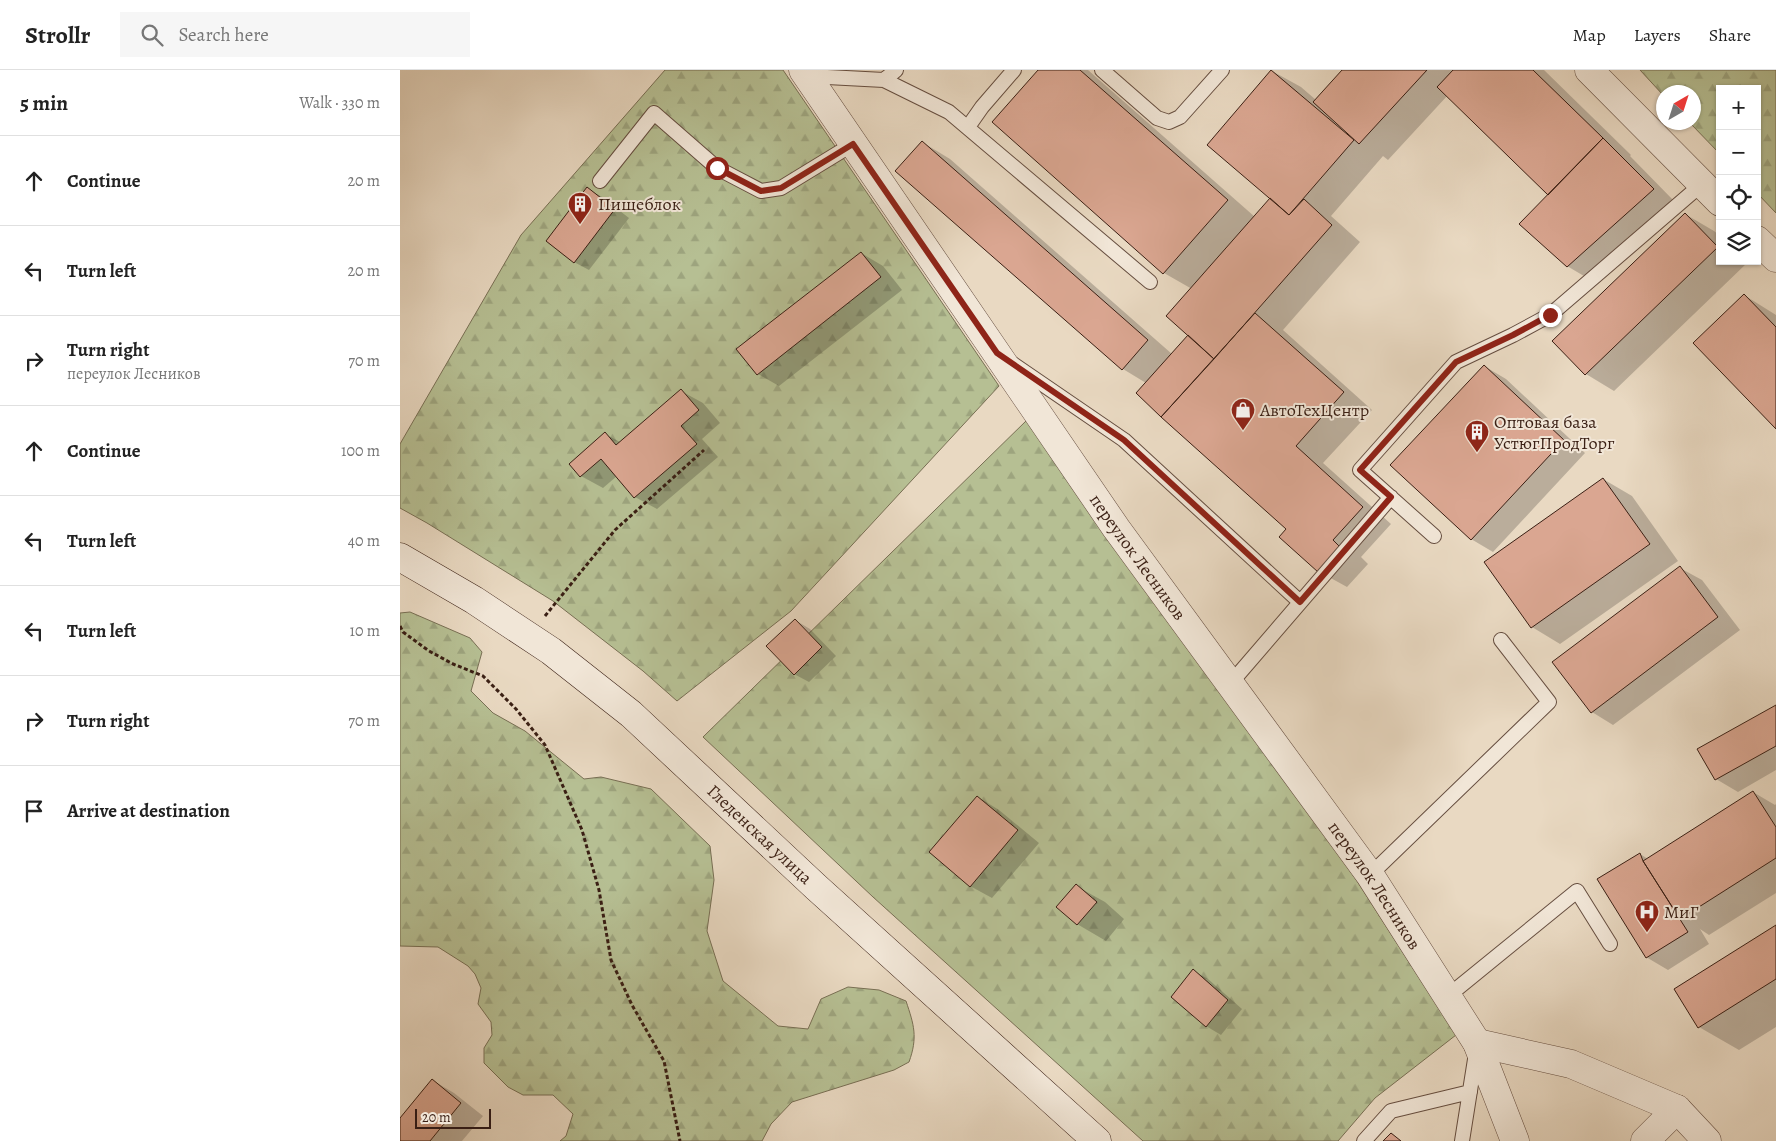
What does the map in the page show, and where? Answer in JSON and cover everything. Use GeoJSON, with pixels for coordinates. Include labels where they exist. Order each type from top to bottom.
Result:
{"type":"FeatureCollection","features":[{"type":"Feature","properties":{"kind":"street"},"geometry":{"type":"LineString","coordinates":[[1589,70],[1711,193]]}},
{"type":"Feature","properties":{"kind":"street","name":"переулок Лесников"},"geometry":{"type":"LineString","coordinates":[[805,73],[1116,528],[1370,875],[1477,1043],[1515,1141]]}},
{"type":"Feature","properties":{"kind":"street"},"geometry":{"type":"LineString","coordinates":[[1761,244],[1776,258]]}},
{"type":"Feature","properties":{"kind":"street","name":"Гледенская улица"},"geometry":{"type":"LineString","coordinates":[[400,558],[474,600],[551,651],[631,714],[809,880],[1097,1141]]}},
{"type":"Feature","properties":{"kind":"street"},"geometry":{"type":"LineString","coordinates":[[1477,1043],[1570,1064],[1677,1109],[1707,1141]]}},
{"type":"Feature","properties":{"kind":"street"},"geometry":{"type":"LineString","coordinates":[[1645,1141],[1677,1109]]}},
{"type":"Feature","properties":{"kind":"lane"},"geometry":{"type":"LineString","coordinates":[[884,80],[896,70]]}},
{"type":"Feature","properties":{"kind":"lane"},"geometry":{"type":"LineString","coordinates":[[968,127],[982,107],[1014,70]]}},
{"type":"Feature","properties":{"kind":"lane"},"geometry":{"type":"LineString","coordinates":[[1102,70],[1156,118],[1169,122],[1180,117],[1222,70]]}},
{"type":"Feature","properties":{"kind":"lane"},"geometry":{"type":"LineString","coordinates":[[805,73],[884,80],[949,112],[1150,282]]}},
{"type":"Feature","properties":{"kind":"lane"},"geometry":{"type":"LineString","coordinates":[[600,182],[654,113],[717,168],[761,191],[781,188],[853,144]]}},
{"type":"Feature","properties":{"kind":"lane"},"geometry":{"type":"LineString","coordinates":[[1434,536],[1360,470],[1456,362],[1550,315],[1711,193]]}},
{"type":"Feature","properties":{"kind":"lane"},"geometry":{"type":"LineString","coordinates":[[997,353],[1124,440],[1300,602]]}},
{"type":"Feature","properties":{"kind":"lane"},"geometry":{"type":"LineString","coordinates":[[1230,684],[1391,497]]}},
{"type":"Feature","properties":{"kind":"lane"},"geometry":{"type":"LineString","coordinates":[[1370,875],[1549,702],[1501,640]]}},
{"type":"Feature","properties":{"kind":"lane"},"geometry":{"type":"LineString","coordinates":[[1448,996],[1577,891],[1610,944]]}},
{"type":"Feature","properties":{"kind":"lane"},"geometry":{"type":"LineString","coordinates":[[1462,1141],[1477,1043]]}},
{"type":"Feature","properties":{"kind":"lane"},"geometry":{"type":"LineString","coordinates":[[1364,1141],[1391,1111],[1470,1092]]}},
{"type":"Feature","properties":{"kind":"path"},"geometry":{"type":"LineString","coordinates":[[542,618],[615,530],[704,450]]}},
{"type":"Feature","properties":{"kind":"path"},"geometry":{"type":"LineString","coordinates":[[400,626],[403,632],[429,651],[453,664],[483,676],[516,710],[545,745],[582,830],[599,890],[611,960],[632,1005],[664,1061],[680,1141]]}},
{"type":"Feature","properties":{"kind":"green space"},"geometry":{"type":"Polygon","coordinates":[[[665,70],[783,70],[999,386],[791,611],[677,701],[643,671],[553,601],[400,508],[400,444],[521,235],[665,70]]]}},
{"type":"Feature","properties":{"kind":"green space"},"geometry":{"type":"Polygon","coordinates":[[[1640,70],[1776,70],[1776,213],[1761,197],[1761,85],[1716,85],[1716,150],[1697,130],[1701,130],[1701,85],[1656,85],[1656,87],[1640,70]]]}},
{"type":"Feature","properties":{"kind":"green space"},"geometry":{"type":"Polygon","coordinates":[[[1027,420],[1355,878],[1456,1035],[1375,1098],[1338,1141],[1143,1141],[873,897],[703,737],[1027,420]]]}},
{"type":"Feature","properties":{"kind":"green space"},"geometry":{"type":"Polygon","coordinates":[[[410,612],[470,638],[482,652],[471,691],[493,713],[525,731],[584,779],[601,777],[651,789],[710,846],[714,880],[707,931],[723,981],[778,1026],[808,1029],[821,999],[848,987],[879,990],[906,1001],[914,1031],[912,1053],[909,1062],[894,1070],[792,1102],[771,1124],[762,1141],[560,1141],[566,1136],[573,1114],[553,1095],[523,1095],[508,1087],[484,1063],[484,1048],[492,1035],[491,1022],[478,1004],[481,988],[475,974],[468,966],[438,947],[400,946],[400,613],[410,612]]]}},
{"type":"Feature","properties":{"kind":"building"},"geometry":{"type":"Polygon","coordinates":[[[1038,70],[1080,70],[1228,200],[1163,274],[992,122],[1038,70]]]}},
{"type":"Feature","properties":{"kind":"building"},"geometry":{"type":"Polygon","coordinates":[[[1271,70],[1354,140],[1289,215],[1207,145],[1271,70]]]}},
{"type":"Feature","properties":{"kind":"building"},"geometry":{"type":"Polygon","coordinates":[[[1342,70],[1427,70],[1359,144],[1313,102],[1342,70]]]}},
{"type":"Feature","properties":{"kind":"building"},"geometry":{"type":"Polygon","coordinates":[[[1453,70],[1533,70],[1603,138],[1548,195],[1437,87],[1453,70]]]}},
{"type":"Feature","properties":{"kind":"building"},"geometry":{"type":"Polygon","coordinates":[[[1603,138],[1654,189],[1567,267],[1519,224],[1603,138]]]}},
{"type":"Feature","properties":{"kind":"building"},"geometry":{"type":"Polygon","coordinates":[[[922,141],[1148,340],[1122,370],[895,171],[922,141]]]}},
{"type":"Feature","properties":{"kind":"building","name":"Пищеблок"},"geometry":{"type":"Polygon","coordinates":[[[587,187],[615,209],[574,263],[546,241],[587,187]]]}},
{"type":"Feature","properties":{"kind":"building"},"geometry":{"type":"Polygon","coordinates":[[[1270,198],[1289,215],[1304,199],[1332,225],[1214,359],[1166,316],[1270,198]]]}},
{"type":"Feature","properties":{"kind":"building"},"geometry":{"type":"Polygon","coordinates":[[[1685,213],[1716,245],[1716,249],[1585,375],[1552,341],[1685,213]]]}},
{"type":"Feature","properties":{"kind":"building"},"geometry":{"type":"Polygon","coordinates":[[[861,252],[881,277],[757,375],[736,349],[861,252]]]}},
{"type":"Feature","properties":{"kind":"building"},"geometry":{"type":"Polygon","coordinates":[[[1744,294],[1776,327],[1776,429],[1693,343],[1744,294]]]}},
{"type":"Feature","properties":{"kind":"building","name":"АвтоТехЦентр"},"geometry":{"type":"Polygon","coordinates":[[[1255,313],[1344,392],[1296,446],[1363,507],[1333,540],[1340,547],[1318,572],[1279,537],[1286,529],[1161,417],[1255,313]]]}},
{"type":"Feature","properties":{"kind":"building"},"geometry":{"type":"Polygon","coordinates":[[[1188,335],[1214,359],[1161,417],[1136,393],[1188,335]]]}},
{"type":"Feature","properties":{"kind":"building","name":"Оптовая база УстюгПродТорг"},"geometry":{"type":"Polygon","coordinates":[[[1484,365],[1564,440],[1471,540],[1390,465],[1484,365]]]}},
{"type":"Feature","properties":{"kind":"building"},"geometry":{"type":"Polygon","coordinates":[[[681,389],[699,410],[681,426],[697,444],[634,498],[601,459],[580,477],[569,464],[605,432],[616,445],[681,389]]]}},
{"type":"Feature","properties":{"kind":"building"},"geometry":{"type":"Polygon","coordinates":[[[1603,478],[1650,544],[1531,628],[1484,562],[1603,478]]]}},
{"type":"Feature","properties":{"kind":"building"},"geometry":{"type":"Polygon","coordinates":[[[1680,566],[1718,617],[1591,713],[1552,662],[1680,566]]]}},
{"type":"Feature","properties":{"kind":"building"},"geometry":{"type":"Polygon","coordinates":[[[795,619],[822,647],[794,675],[766,646],[795,619]]]}},
{"type":"Feature","properties":{"kind":"building"},"geometry":{"type":"Polygon","coordinates":[[[1776,705],[1776,746],[1715,780],[1697,749],[1776,705]]]}},
{"type":"Feature","properties":{"kind":"building"},"geometry":{"type":"Polygon","coordinates":[[[1753,791],[1776,827],[1776,858],[1680,919],[1643,861],[1753,791]]]}},
{"type":"Feature","properties":{"kind":"building"},"geometry":{"type":"Polygon","coordinates":[[[977,796],[1018,830],[970,887],[929,852],[977,796]]]}},
{"type":"Feature","properties":{"kind":"building"},"geometry":{"type":"Polygon","coordinates":[[[1640,853],[1643,861],[1688,932],[1646,958],[1597,879],[1640,853]]]}},
{"type":"Feature","properties":{"kind":"building"},"geometry":{"type":"Polygon","coordinates":[[[1076,884],[1097,902],[1077,925],[1056,907],[1076,884]]]}},
{"type":"Feature","properties":{"kind":"building"},"geometry":{"type":"Polygon","coordinates":[[[1776,925],[1776,979],[1698,1028],[1674,989],[1776,925]]]}},
{"type":"Feature","properties":{"kind":"building"},"geometry":{"type":"Polygon","coordinates":[[[1193,969],[1228,1000],[1206,1027],[1171,997],[1193,969]]]}},
{"type":"Feature","properties":{"kind":"building"},"geometry":{"type":"Polygon","coordinates":[[[432,1079],[461,1103],[430,1141],[400,1141],[400,1118],[432,1079]]]}},
{"type":"Feature","properties":{"kind":"building"},"geometry":{"type":"Polygon","coordinates":[[[1391,1133],[1401,1141],[1383,1141],[1391,1133]]]}},
{"type":"Feature","properties":{"kind":"place","name":"Пищеблок"},"geometry":{"type":"Point","coordinates":[580,225]}},
{"type":"Feature","properties":{"kind":"place","name":"АвтоТехЦентр"},"geometry":{"type":"Point","coordinates":[1243,431]}},
{"type":"Feature","properties":{"kind":"place","name":"Оптовая база УстюгПродТорг"},"geometry":{"type":"Point","coordinates":[1477,453]}},
{"type":"Feature","properties":{"kind":"place","name":"МиГ"},"geometry":{"type":"Point","coordinates":[1647,933]}},
{"type":"Feature","properties":{"kind":"route"},"geometry":{"type":"LineString","coordinates":[[717,168],[761,191],[781,188],[853,144],[997,353],[1124,440],[1300,602],[1391,497],[1360,470],[1456,362],[1550,315]]}}]}
